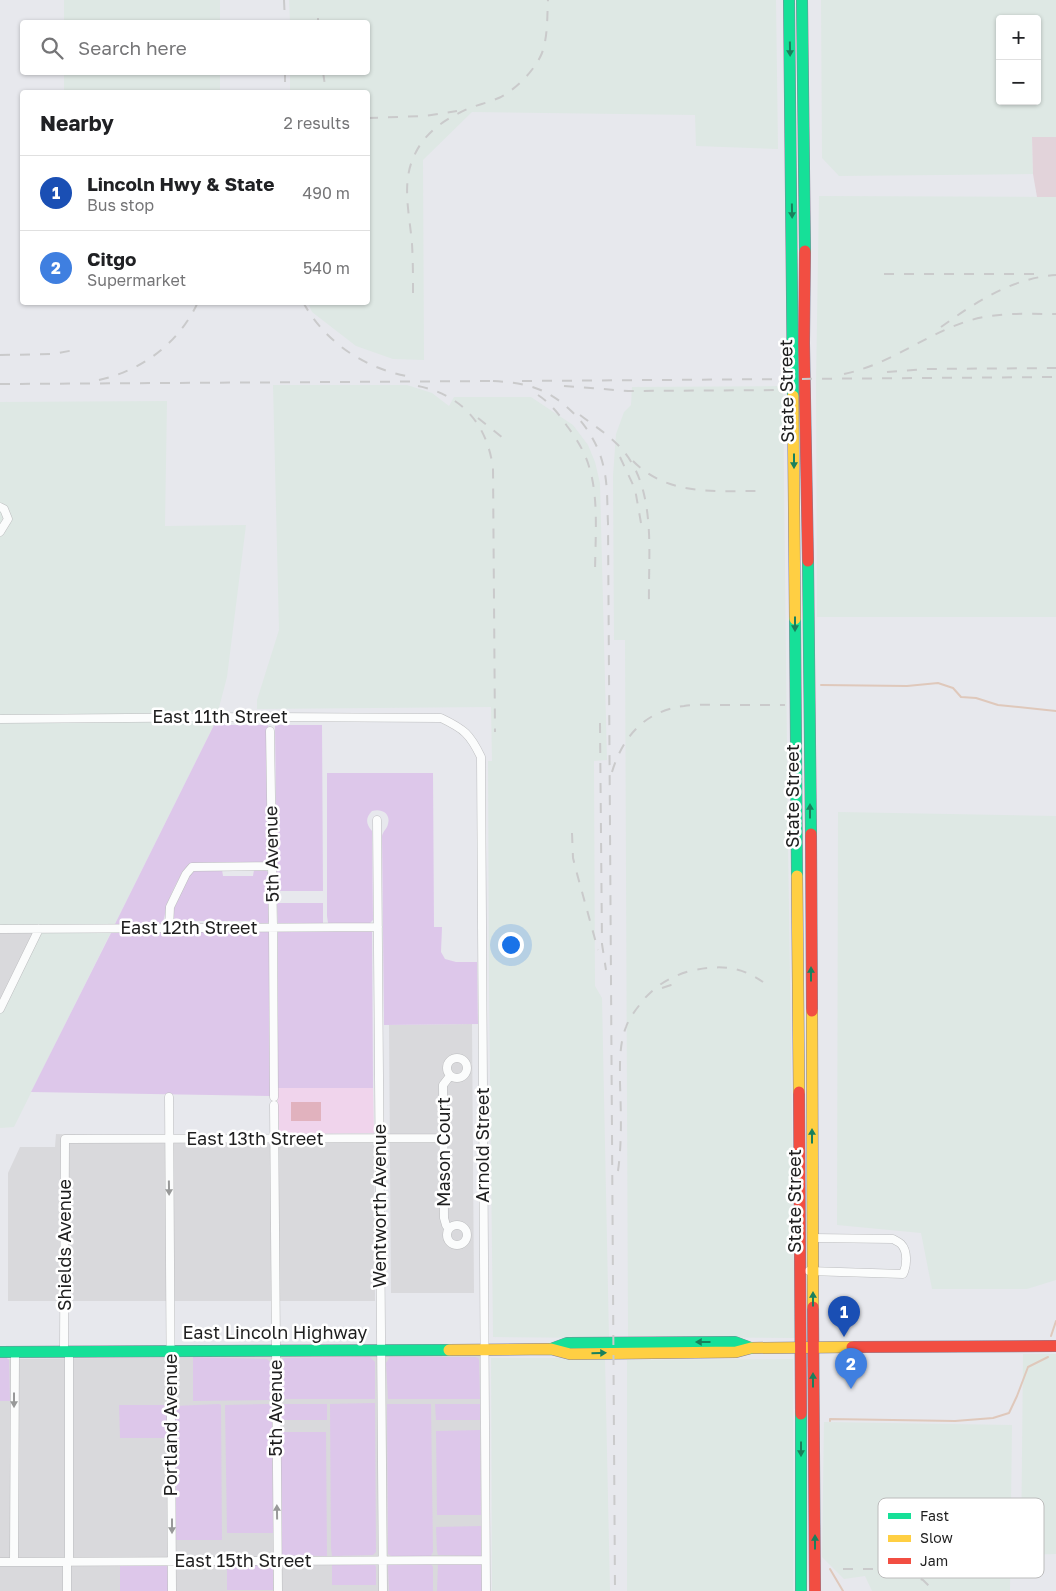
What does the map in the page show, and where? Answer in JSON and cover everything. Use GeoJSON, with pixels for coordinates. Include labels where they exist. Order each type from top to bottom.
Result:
{"type":"FeatureCollection","features":[{"type":"Feature","properties":{"kind":"street","name":"State Street"},"geometry":{"type":"LineString","coordinates":[[789,0],[801,1348],[801,1591]]}},
{"type":"Feature","properties":{"kind":"street","name":"State Street"},"geometry":{"type":"LineString","coordinates":[[802,0],[804,343],[810,737],[815,1591]]}},
{"type":"Feature","properties":{"kind":"street"},"geometry":{"type":"LineString","coordinates":[[0,507],[4,509],[8,518],[0,532]]}},
{"type":"Feature","properties":{"kind":"street","name":"East 11th Street"},"geometry":{"type":"LineString","coordinates":[[0,719],[441,718]]}},
{"type":"Feature","properties":{"kind":"street","name":"Arnold Street"},"geometry":{"type":"LineString","coordinates":[[441,718],[459,727],[473,740],[481,757],[486,1591]]}},
{"type":"Feature","properties":{"kind":"street","name":"5th Avenue"},"geometry":{"type":"LineString","coordinates":[[270,731],[274,1096]]}},
{"type":"Feature","properties":{"kind":"street","name":"Wentworth Avenue"},"geometry":{"type":"LineString","coordinates":[[377,820],[383,1591]]}},
{"type":"Feature","properties":{"kind":"street"},"geometry":{"type":"LineString","coordinates":[[169,928],[170,907],[186,874],[192,867],[272,866]]}},
{"type":"Feature","properties":{"kind":"street","name":"East 12th Street"},"geometry":{"type":"LineString","coordinates":[[0,929],[378,927]]}},
{"type":"Feature","properties":{"kind":"street"},"geometry":{"type":"LineString","coordinates":[[0,1009],[39,929]]}},
{"type":"Feature","properties":{"kind":"street","name":"Mason Court"},"geometry":{"type":"LineString","coordinates":[[449,1229],[444,1218],[443,1085],[450,1076]]}},
{"type":"Feature","properties":{"kind":"street","name":"Portland Avenue"},"geometry":{"type":"LineString","coordinates":[[168,1096],[172,1591]]}},
{"type":"Feature","properties":{"kind":"street","name":"5th Avenue"},"geometry":{"type":"LineString","coordinates":[[274,1105],[278,1591]]}},
{"type":"Feature","properties":{"kind":"street","name":"East 13th Street"},"geometry":{"type":"LineString","coordinates":[[66,1139],[444,1138]]}},
{"type":"Feature","properties":{"kind":"street","name":"Shields Avenue"},"geometry":{"type":"LineString","coordinates":[[66,1139],[67,1591]]}},
{"type":"Feature","properties":{"kind":"street"},"geometry":{"type":"LineString","coordinates":[[800,1271],[903,1274],[906,1269],[906,1251],[901,1244],[893,1239],[813,1238]]}},
{"type":"Feature","properties":{"kind":"street","name":"East Lincoln Highway"},"geometry":{"type":"LineString","coordinates":[[0,1352],[551,1349],[578,1354],[736,1352],[751,1348],[1056,1346]]}},
{"type":"Feature","properties":{"kind":"street"},"geometry":{"type":"LineString","coordinates":[[14,1562],[15,1352]]}},
{"type":"Feature","properties":{"kind":"street","name":"East 15th Street"},"geometry":{"type":"LineString","coordinates":[[0,1562],[485,1560]]}},
{"type":"Feature","properties":{"kind":"shaded area"},"geometry":{"type":"Polygon","coordinates":[[[64,0],[220,0],[220,20],[64,20],[64,0]]]}},
{"type":"Feature","properties":{"kind":"shaded area"},"geometry":{"type":"Polygon","coordinates":[[[289,0],[776,0],[778,149],[696,146],[695,115],[472,112],[423,160],[424,360],[393,359],[356,346],[312,312],[309,305],[370,305],[370,90],[290,90],[290,75],[370,75],[370,20],[290,20],[289,0]]]}},
{"type":"Feature","properties":{"kind":"shaded area"},"geometry":{"type":"Polygon","coordinates":[[[821,0],[1056,0],[1056,137],[1032,137],[1033,174],[839,176],[822,158],[821,0]]]}},
{"type":"Feature","properties":{"kind":"shaded area"},"geometry":{"type":"Polygon","coordinates":[[[64,75],[220,75],[220,90],[64,90],[64,75]]]}},
{"type":"Feature","properties":{"kind":"shaded area"},"geometry":{"type":"Polygon","coordinates":[[[1032,137],[1056,137],[1056,197],[1037,197],[1033,174],[1032,137]]]}},
{"type":"Feature","properties":{"kind":"shaded area"},"geometry":{"type":"Polygon","coordinates":[[[819,196],[1056,197],[1056,617],[817,617],[816,383],[819,196]]]}},
{"type":"Feature","properties":{"kind":"shaded area"},"geometry":{"type":"Polygon","coordinates":[[[273,385],[407,385],[432,393],[449,406],[454,397],[531,397],[573,425],[588,445],[595,462],[600,483],[607,760],[594,761],[595,986],[602,998],[609,1338],[493,1337],[488,761],[492,761],[491,707],[257,709],[257,700],[279,630],[273,385]]]}},
{"type":"Feature","properties":{"kind":"shaded area"},"geometry":{"type":"Polygon","coordinates":[[[783,386],[795,1338],[628,1337],[625,640],[614,640],[613,476],[616,434],[624,412],[631,405],[632,387],[783,386]]]}},
{"type":"Feature","properties":{"kind":"shaded area"},"geometry":{"type":"Polygon","coordinates":[[[167,401],[165,526],[246,525],[227,677],[215,723],[14,1127],[0,1128],[0,1000],[33,933],[0,933],[0,402],[167,401]]]}},
{"type":"Feature","properties":{"kind":"shaded area"},"geometry":{"type":"Polygon","coordinates":[[[214,725],[268,725],[269,859],[265,862],[191,863],[177,883],[160,924],[115,924],[214,725]]]}},
{"type":"Feature","properties":{"kind":"shaded area"},"geometry":{"type":"Polygon","coordinates":[[[275,725],[322,725],[323,891],[277,891],[275,725]]]}},
{"type":"Feature","properties":{"kind":"shaded area"},"geometry":{"type":"Polygon","coordinates":[[[327,773],[433,773],[434,927],[442,927],[441,952],[445,959],[456,962],[477,962],[478,1024],[384,1025],[382,836],[389,820],[387,814],[375,810],[372,811],[367,819],[368,826],[372,831],[373,920],[370,923],[328,923],[327,773]]]}},
{"type":"Feature","properties":{"kind":"shaded area"},"geometry":{"type":"Polygon","coordinates":[[[838,812],[1056,816],[1056,1280],[1027,1289],[932,1289],[921,1233],[837,1225],[838,812]]]}},
{"type":"Feature","properties":{"kind":"shaded area"},"geometry":{"type":"Polygon","coordinates":[[[264,869],[268,872],[268,923],[255,924],[252,921],[186,921],[186,924],[173,921],[174,908],[193,871],[222,870],[223,876],[253,876],[254,870],[264,869]]]}},
{"type":"Feature","properties":{"kind":"shaded area"},"geometry":{"type":"Polygon","coordinates":[[[277,903],[323,903],[323,923],[278,923],[277,903]]]}},
{"type":"Feature","properties":{"kind":"shaded area"},"geometry":{"type":"Polygon","coordinates":[[[372,930],[373,1088],[277,1088],[278,932],[372,930]]]}},
{"type":"Feature","properties":{"kind":"shaded area"},"geometry":{"type":"Polygon","coordinates":[[[112,931],[269,931],[270,1096],[31,1092],[112,931]]]}},
{"type":"Feature","properties":{"kind":"shaded area"},"geometry":{"type":"Polygon","coordinates":[[[0,933],[33,933],[0,1000],[0,933]]]}},
{"type":"Feature","properties":{"kind":"shaded area"},"geometry":{"type":"Polygon","coordinates":[[[472,1024],[474,1293],[391,1293],[389,1025],[472,1024]]]}},
{"type":"Feature","properties":{"kind":"shaded area"},"geometry":{"type":"Polygon","coordinates":[[[277,1088],[373,1088],[374,1133],[279,1134],[277,1088]]]}},
{"type":"Feature","properties":{"kind":"shaded area"},"geometry":{"type":"Polygon","coordinates":[[[291,1102],[321,1102],[321,1121],[291,1121],[291,1102]]]}},
{"type":"Feature","properties":{"kind":"shaded area"},"geometry":{"type":"Polygon","coordinates":[[[56,1134],[374,1142],[375,1301],[8,1301],[8,1173],[20,1147],[55,1147],[56,1134]]]}},
{"type":"Feature","properties":{"kind":"shaded area"},"geometry":{"type":"Polygon","coordinates":[[[1023,1354],[1056,1354],[1056,1554],[1044,1554],[1044,1498],[1022,1498],[1023,1354]]]}},
{"type":"Feature","properties":{"kind":"shaded area"},"geometry":{"type":"Polygon","coordinates":[[[480,1355],[482,1591],[0,1591],[0,1359],[480,1355]]]}},
{"type":"Feature","properties":{"kind":"shaded area"},"geometry":{"type":"Polygon","coordinates":[[[0,1357],[6,1357],[9,1360],[10,1401],[0,1401],[0,1357]]]}},
{"type":"Feature","properties":{"kind":"shaded area"},"geometry":{"type":"Polygon","coordinates":[[[193,1357],[267,1359],[270,1362],[271,1399],[193,1401],[193,1357]]]}},
{"type":"Feature","properties":{"kind":"shaded area"},"geometry":{"type":"Polygon","coordinates":[[[370,1357],[375,1362],[375,1399],[280,1399],[280,1363],[282,1359],[370,1357]]]}},
{"type":"Feature","properties":{"kind":"shaded area"},"geometry":{"type":"Polygon","coordinates":[[[390,1357],[476,1357],[479,1359],[480,1399],[388,1399],[386,1363],[390,1357]]]}},
{"type":"Feature","properties":{"kind":"shaded area"},"geometry":{"type":"Polygon","coordinates":[[[491,1358],[605,1358],[610,1591],[492,1591],[491,1358]]]}},
{"type":"Feature","properties":{"kind":"shaded area"},"geometry":{"type":"Polygon","coordinates":[[[793,1359],[793,1591],[627,1591],[627,1360],[793,1359]]]}},
{"type":"Feature","properties":{"kind":"shaded area"},"geometry":{"type":"Polygon","coordinates":[[[375,1403],[376,1552],[373,1555],[332,1556],[330,1404],[375,1403]]]}},
{"type":"Feature","properties":{"kind":"shaded area"},"geometry":{"type":"Polygon","coordinates":[[[269,1404],[272,1407],[273,1533],[227,1533],[225,1405],[269,1404]]]}},
{"type":"Feature","properties":{"kind":"shaded area"},"geometry":{"type":"Polygon","coordinates":[[[282,1404],[327,1404],[327,1420],[280,1420],[280,1406],[282,1404]]]}},
{"type":"Feature","properties":{"kind":"shaded area"},"geometry":{"type":"Polygon","coordinates":[[[387,1404],[431,1404],[433,1552],[431,1556],[391,1556],[388,1554],[387,1404]]]}},
{"type":"Feature","properties":{"kind":"shaded area"},"geometry":{"type":"Polygon","coordinates":[[[435,1404],[480,1404],[480,1420],[436,1420],[435,1404]]]}},
{"type":"Feature","properties":{"kind":"shaded area"},"geometry":{"type":"Polygon","coordinates":[[[119,1405],[165,1405],[167,1407],[167,1438],[120,1438],[119,1405]]]}},
{"type":"Feature","properties":{"kind":"shaded area"},"geometry":{"type":"Polygon","coordinates":[[[221,1405],[222,1540],[175,1540],[174,1406],[221,1405]]]}},
{"type":"Feature","properties":{"kind":"shaded area"},"geometry":{"type":"Polygon","coordinates":[[[824,1422],[1012,1425],[1011,1498],[878,1498],[878,1578],[1010,1578],[1010,1591],[872,1591],[865,1576],[844,1579],[822,1557],[824,1422]]]}},
{"type":"Feature","properties":{"kind":"shaded area"},"geometry":{"type":"Polygon","coordinates":[[[480,1430],[481,1515],[437,1515],[436,1431],[480,1430]]]}},
{"type":"Feature","properties":{"kind":"shaded area"},"geometry":{"type":"Polygon","coordinates":[[[280,1432],[326,1432],[327,1556],[281,1555],[280,1432]]]}},
{"type":"Feature","properties":{"kind":"shaded area"},"geometry":{"type":"Polygon","coordinates":[[[481,1526],[481,1556],[438,1555],[436,1527],[481,1526]]]}},
{"type":"Feature","properties":{"kind":"shaded area"},"geometry":{"type":"Polygon","coordinates":[[[390,1564],[431,1564],[433,1567],[433,1591],[389,1591],[388,1566],[390,1564]]]}},
{"type":"Feature","properties":{"kind":"shaded area"},"geometry":{"type":"Polygon","coordinates":[[[438,1564],[481,1564],[482,1591],[437,1591],[438,1564]]]}},
{"type":"Feature","properties":{"kind":"shaded area"},"geometry":{"type":"Polygon","coordinates":[[[270,1565],[273,1567],[273,1590],[227,1590],[227,1566],[270,1565]]]}},
{"type":"Feature","properties":{"kind":"shaded area"},"geometry":{"type":"Polygon","coordinates":[[[332,1565],[375,1565],[376,1585],[332,1585],[332,1565]]]}},
{"type":"Feature","properties":{"kind":"shaded area"},"geometry":{"type":"Polygon","coordinates":[[[120,1566],[168,1567],[168,1591],[120,1591],[120,1566]]]}},
{"type":"Feature","properties":{"kind":"waterway"},"geometry":{"type":"LineString","coordinates":[[821,685],[907,686],[938,683],[953,688],[961,697],[976,698],[998,705],[1056,711]]}},
{"type":"Feature","properties":{"kind":"waterway"},"geometry":{"type":"LineString","coordinates":[[1051,1336],[1056,1321]]}},
{"type":"Feature","properties":{"kind":"waterway"},"geometry":{"type":"LineString","coordinates":[[830,1421],[830,1419],[955,1421],[993,1418],[1009,1413],[1028,1367],[1048,1357]]}},
{"type":"Feature","properties":{"kind":"waterway"},"geometry":{"type":"LineString","coordinates":[[830,1569],[843,1591]]}},
{"type":"Feature","properties":{"kind":"railway"},"geometry":{"type":"LineString","coordinates":[[284,0],[285,20]]}},
{"type":"Feature","properties":{"kind":"railway"},"geometry":{"type":"LineString","coordinates":[[413,293],[412,244],[407,192],[409,171],[416,151],[422,142],[444,122],[472,107],[501,97],[519,84],[530,72],[539,59],[544,47],[548,0]]}},
{"type":"Feature","properties":{"kind":"railway"},"geometry":{"type":"LineString","coordinates":[[285,75],[285,90]]}},
{"type":"Feature","properties":{"kind":"railway"},"geometry":{"type":"LineString","coordinates":[[323,75],[326,90]]}},
{"type":"Feature","properties":{"kind":"railway"},"geometry":{"type":"LineString","coordinates":[[370,118],[425,116],[457,111]]}},
{"type":"Feature","properties":{"kind":"railway"},"geometry":{"type":"LineString","coordinates":[[884,274],[1036,274]]}},
{"type":"Feature","properties":{"kind":"railway"},"geometry":{"type":"LineString","coordinates":[[941,327],[981,300],[1010,286],[1040,277],[1056,275]]}},
{"type":"Feature","properties":{"kind":"railway"},"geometry":{"type":"LineString","coordinates":[[99,380],[130,369],[158,353],[181,330],[196,305]]}},
{"type":"Feature","properties":{"kind":"railway"},"geometry":{"type":"LineString","coordinates":[[305,305],[323,330],[349,352],[379,368],[412,377]]}},
{"type":"Feature","properties":{"kind":"railway"},"geometry":{"type":"LineString","coordinates":[[844,374],[892,357],[937,334],[968,321],[1001,315],[1056,314]]}},
{"type":"Feature","properties":{"kind":"railway"},"geometry":{"type":"LineString","coordinates":[[0,355],[54,354],[74,350]]}},
{"type":"Feature","properties":{"kind":"railway"},"geometry":{"type":"LineString","coordinates":[[887,372],[928,369],[1056,368]]}},
{"type":"Feature","properties":{"kind":"railway"},"geometry":{"type":"LineString","coordinates":[[522,381],[1056,377]]}},
{"type":"Feature","properties":{"kind":"railway"},"geometry":{"type":"LineString","coordinates":[[493,381],[533,387],[556,398],[566,406],[583,424],[596,446],[601,457],[606,482],[608,523],[615,1591]]}},
{"type":"Feature","properties":{"kind":"railway"},"geometry":{"type":"LineString","coordinates":[[0,384],[500,381]]}},
{"type":"Feature","properties":{"kind":"railway"},"geometry":{"type":"LineString","coordinates":[[418,386],[447,396],[470,414],[485,438],[490,452],[493,468],[495,732]]}},
{"type":"Feature","properties":{"kind":"railway"},"geometry":{"type":"LineString","coordinates":[[564,386],[628,391],[784,390]]}},
{"type":"Feature","properties":{"kind":"railway"},"geometry":{"type":"LineString","coordinates":[[538,395],[550,405],[564,422],[581,447],[588,464],[593,482],[596,508],[595,575]]}},
{"type":"Feature","properties":{"kind":"railway"},"geometry":{"type":"LineString","coordinates":[[580,415],[617,444],[630,460],[639,478],[645,498],[648,519],[649,603]]}},
{"type":"Feature","properties":{"kind":"railway"},"geometry":{"type":"LineString","coordinates":[[478,418],[508,442]]}},
{"type":"Feature","properties":{"kind":"railway"},"geometry":{"type":"LineString","coordinates":[[620,457],[635,489],[641,523]]}},
{"type":"Feature","properties":{"kind":"railway"},"geometry":{"type":"LineString","coordinates":[[633,461],[646,472],[677,486],[709,491],[760,491]]}},
{"type":"Feature","properties":{"kind":"railway"},"geometry":{"type":"LineString","coordinates":[[612,772],[622,747],[629,737],[638,727],[658,713],[692,705],[785,705]]}},
{"type":"Feature","properties":{"kind":"railway"},"geometry":{"type":"LineString","coordinates":[[600,723],[602,944],[606,970]]}},
{"type":"Feature","properties":{"kind":"railway"},"geometry":{"type":"LineString","coordinates":[[572,833],[573,858],[598,950]]}},
{"type":"Feature","properties":{"kind":"railway"},"geometry":{"type":"LineString","coordinates":[[618,1171],[621,1138],[621,1048],[626,1027],[637,1008],[660,985],[677,975],[690,971],[719,967],[737,969],[763,982]]}},
{"type":"Feature","properties":{"kind":"railway"},"geometry":{"type":"LineString","coordinates":[[662,988],[681,983]]}},
{"type":"Feature","properties":{"kind":"railway"},"geometry":{"type":"LineString","coordinates":[[843,1569],[878,1569]]}},
{"type":"Feature","properties":{"kind":"railway"},"geometry":{"type":"LineString","coordinates":[[918,1578],[923,1580],[934,1591]]}},
{"type":"Feature","properties":{"kind":"traffic: fast"},"geometry":{"type":"LineString","coordinates":[[789,0],[793,396]]}},
{"type":"Feature","properties":{"kind":"traffic: fast"},"geometry":{"type":"LineString","coordinates":[[802,0],[805,251]]}},
{"type":"Feature","properties":{"kind":"traffic: fast"},"geometry":{"type":"LineString","coordinates":[[808,561],[811,834]]}},
{"type":"Feature","properties":{"kind":"traffic: fast"},"geometry":{"type":"LineString","coordinates":[[795,619],[797,876]]}},
{"type":"Feature","properties":{"kind":"traffic: fast"},"geometry":{"type":"LineString","coordinates":[[551,1349],[567,1343],[735,1342],[751,1348]]}},
{"type":"Feature","properties":{"kind":"traffic: fast"},"geometry":{"type":"LineString","coordinates":[[0,1352],[449,1350]]}},
{"type":"Feature","properties":{"kind":"traffic: fast"},"geometry":{"type":"LineString","coordinates":[[801,1414],[801,1591]]}},
{"type":"Feature","properties":{"kind":"traffic: slow"},"geometry":{"type":"LineString","coordinates":[[793,396],[795,619]]}},
{"type":"Feature","properties":{"kind":"traffic: slow"},"geometry":{"type":"LineString","coordinates":[[797,876],[799,1092]]}},
{"type":"Feature","properties":{"kind":"traffic: slow"},"geometry":{"type":"LineString","coordinates":[[812,1011],[813,1307]]}},
{"type":"Feature","properties":{"kind":"traffic: slow"},"geometry":{"type":"LineString","coordinates":[[449,1350],[551,1349],[570,1354],[736,1352],[751,1348],[852,1347]]}},
{"type":"Feature","properties":{"kind":"traffic: jam"},"geometry":{"type":"LineString","coordinates":[[805,251],[804,343],[808,561]]}},
{"type":"Feature","properties":{"kind":"traffic: jam"},"geometry":{"type":"LineString","coordinates":[[811,834],[812,1011]]}},
{"type":"Feature","properties":{"kind":"traffic: jam"},"geometry":{"type":"LineString","coordinates":[[799,1092],[801,1414]]}},
{"type":"Feature","properties":{"kind":"traffic: jam"},"geometry":{"type":"LineString","coordinates":[[813,1307],[815,1591]]}},
{"type":"Feature","properties":{"kind":"traffic: jam"},"geometry":{"type":"LineString","coordinates":[[852,1347],[1056,1346]]}},
{"type":"Feature","properties":{"kind":"place","name":"Lincoln Hwy & State"},"geometry":{"type":"Point","coordinates":[844,1337]}},
{"type":"Feature","properties":{"kind":"place","name":"Citgo"},"geometry":{"type":"Point","coordinates":[851,1389]}}]}
